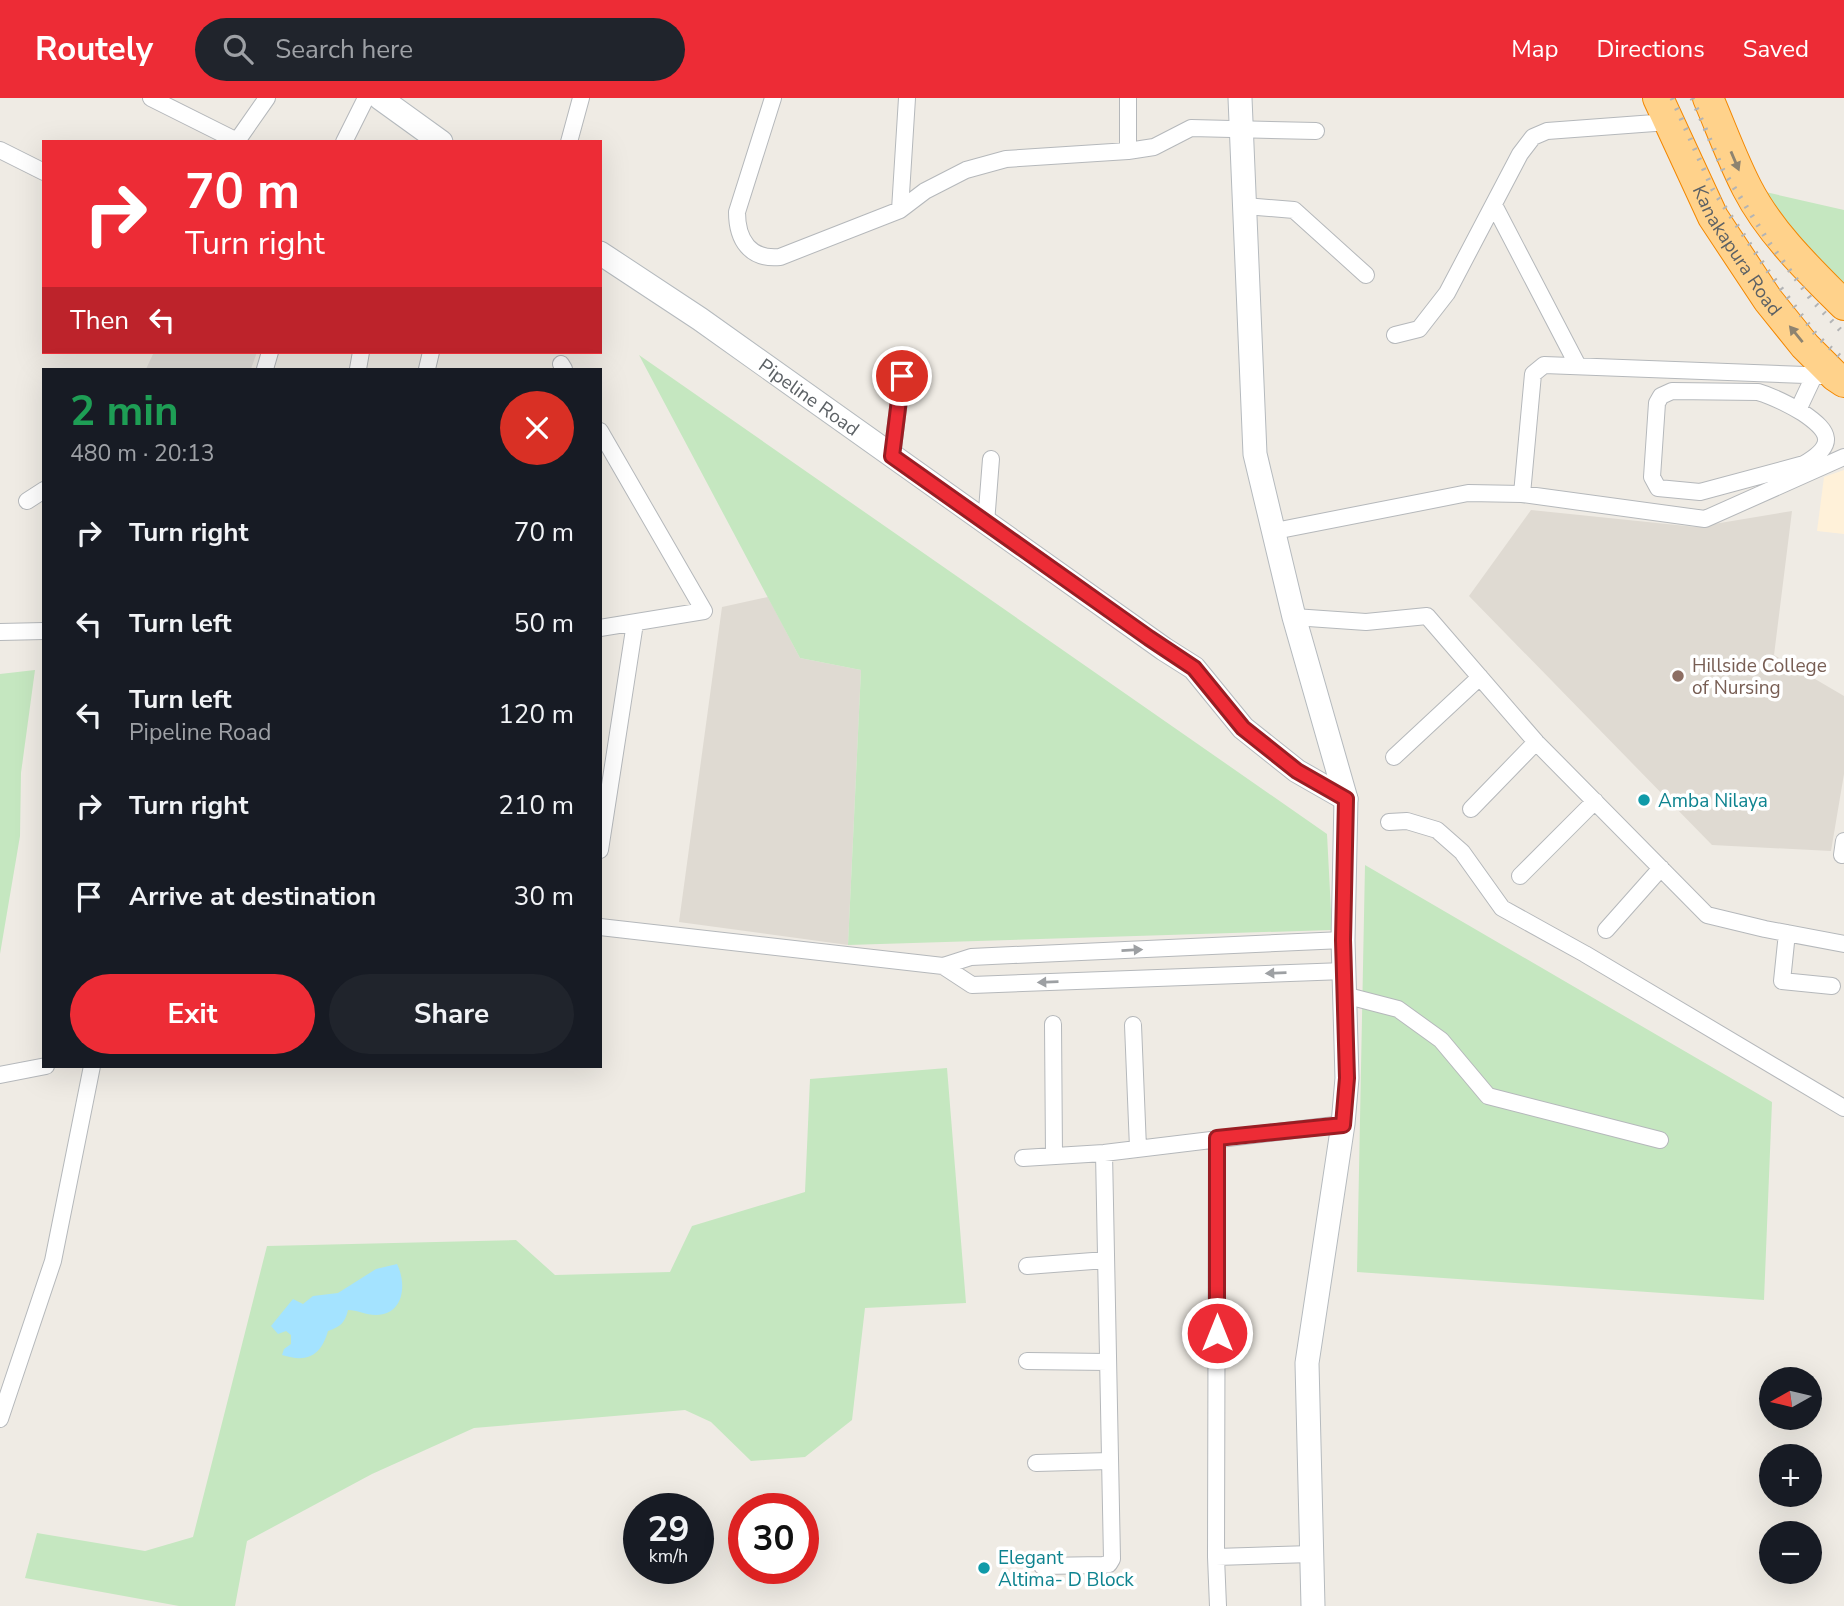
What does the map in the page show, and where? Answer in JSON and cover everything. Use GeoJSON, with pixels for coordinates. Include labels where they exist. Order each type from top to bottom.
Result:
{"type":"FeatureCollection","features":[{"type":"Feature","properties":{"kind":"highway","name":"Kanakapura Road"},"geometry":{"type":"LineString","coordinates":[[1707,98],[1746,188],[1761,212],[1780,237],[1844,305]]}},
{"type":"Feature","properties":{"kind":"highway","name":"Kanakapura Road"},"geometry":{"type":"LineString","coordinates":[[1663,110],[1713,217],[1768,300],[1831,378]]}},
{"type":"Feature","properties":{"kind":"street"},"geometry":{"type":"LineString","coordinates":[[151,98],[235,140]]}},
{"type":"Feature","properties":{"kind":"street"},"geometry":{"type":"LineString","coordinates":[[238,140],[267,98]]}},
{"type":"Feature","properties":{"kind":"street"},"geometry":{"type":"LineString","coordinates":[[345,140],[366,98]]}},
{"type":"Feature","properties":{"kind":"street"},"geometry":{"type":"LineString","coordinates":[[380,98],[438,140]]}},
{"type":"Feature","properties":{"kind":"street"},"geometry":{"type":"LineString","coordinates":[[570,140],[581,98]]}},
{"type":"Feature","properties":{"kind":"street"},"geometry":{"type":"LineString","coordinates":[[773,98],[737,212],[737,227],[748,246],[761,256],[780,257],[900,210],[925,191],[966,170],[1006,159],[1154,147],[1191,128],[1316,131]]}},
{"type":"Feature","properties":{"kind":"street"},"geometry":{"type":"LineString","coordinates":[[900,210],[907,98]]}},
{"type":"Feature","properties":{"kind":"street"},"geometry":{"type":"LineString","coordinates":[[1128,98],[1128,151]]}},
{"type":"Feature","properties":{"kind":"street"},"geometry":{"type":"LineString","coordinates":[[1240,98],[1255,454],[1294,617],[1346,799],[1343,940],[1347,1078],[1343,1125],[1307,1363],[1313,1606]]}},
{"type":"Feature","properties":{"kind":"street"},"geometry":{"type":"LineString","coordinates":[[1395,335],[1419,329],[1447,293],[1520,153],[1533,137],[1547,131],[1663,110]]}},
{"type":"Feature","properties":{"kind":"street"},"geometry":{"type":"LineString","coordinates":[[0,150],[42,171]]}},
{"type":"Feature","properties":{"kind":"street"},"geometry":{"type":"LineString","coordinates":[[1245,205],[1294,210],[1366,275]]}},
{"type":"Feature","properties":{"kind":"street"},"geometry":{"type":"LineString","coordinates":[[1494,205],[1578,366]]}},
{"type":"Feature","properties":{"kind":"street","name":"Pipeline Road"},"geometry":{"type":"LineString","coordinates":[[602,254],[700,319],[1164,649],[1185,661],[1210,686],[1243,728],[1297,771],[1346,799]]}},
{"type":"Feature","properties":{"kind":"street"},"geometry":{"type":"LineString","coordinates":[[1522,494],[1533,374],[1544,365],[1831,378]]}},
{"type":"Feature","properties":{"kind":"street"},"geometry":{"type":"LineString","coordinates":[[892,456],[902,376]]}},
{"type":"Feature","properties":{"kind":"street"},"geometry":{"type":"LineString","coordinates":[[1797,410],[1831,378]]}},
{"type":"Feature","properties":{"kind":"street"},"geometry":{"type":"LineString","coordinates":[[1672,391],[1758,392],[1778,399],[1819,424],[1826,436],[1825,444],[1816,457],[1804,464],[1699,492],[1663,490],[1655,485],[1652,477],[1657,403],[1661,396],[1672,391]]}},
{"type":"Feature","properties":{"kind":"street"},"geometry":{"type":"LineString","coordinates":[[602,438],[608,460],[704,611],[602,628]]}},
{"type":"Feature","properties":{"kind":"street"},"geometry":{"type":"LineString","coordinates":[[1275,531],[1468,493],[1522,494],[1705,519],[1844,457]]}},
{"type":"Feature","properties":{"kind":"street"},"geometry":{"type":"LineString","coordinates":[[986,523],[991,458]]}},
{"type":"Feature","properties":{"kind":"street"},"geometry":{"type":"LineString","coordinates":[[27,501],[42,491]]}},
{"type":"Feature","properties":{"kind":"street"},"geometry":{"type":"LineString","coordinates":[[1699,492],[1705,519]]}},
{"type":"Feature","properties":{"kind":"street"},"geometry":{"type":"LineString","coordinates":[[1294,617],[1366,622],[1427,617],[1536,743],[1707,915],[1844,944]]}},
{"type":"Feature","properties":{"kind":"street"},"geometry":{"type":"LineString","coordinates":[[602,837],[635,623]]}},
{"type":"Feature","properties":{"kind":"street"},"geometry":{"type":"LineString","coordinates":[[0,632],[42,631]]}},
{"type":"Feature","properties":{"kind":"street"},"geometry":{"type":"LineString","coordinates":[[1394,757],[1480,677]]}},
{"type":"Feature","properties":{"kind":"street"},"geometry":{"type":"LineString","coordinates":[[1471,809],[1536,743]]}},
{"type":"Feature","properties":{"kind":"street"},"geometry":{"type":"LineString","coordinates":[[1520,876],[1595,802]]}},
{"type":"Feature","properties":{"kind":"street"},"geometry":{"type":"LineString","coordinates":[[1389,822],[1407,821],[1437,830],[1462,852],[1502,908],[1585,954],[1844,1108]]}},
{"type":"Feature","properties":{"kind":"street"},"geometry":{"type":"LineString","coordinates":[[1606,930],[1661,868]]}},
{"type":"Feature","properties":{"kind":"street"},"geometry":{"type":"LineString","coordinates":[[602,927],[943,966],[971,957],[1343,940]]}},
{"type":"Feature","properties":{"kind":"street"},"geometry":{"type":"LineString","coordinates":[[1787,933],[1782,981],[1832,986]]}},
{"type":"Feature","properties":{"kind":"street"},"geometry":{"type":"LineString","coordinates":[[943,966],[972,985],[1344,971]]}},
{"type":"Feature","properties":{"kind":"street"},"geometry":{"type":"LineString","coordinates":[[1345,995],[1398,1009],[1441,1040],[1488,1096],[1660,1140]]}},
{"type":"Feature","properties":{"kind":"street"},"geometry":{"type":"LineString","coordinates":[[1053,1024],[1054,1156]]}},
{"type":"Feature","properties":{"kind":"street"},"geometry":{"type":"LineString","coordinates":[[1133,1025],[1138,1148]]}},
{"type":"Feature","properties":{"kind":"street"},"geometry":{"type":"LineString","coordinates":[[0,1075],[42,1067]]}},
{"type":"Feature","properties":{"kind":"street"},"geometry":{"type":"LineString","coordinates":[[0,1419],[52,1261],[92,1068]]}},
{"type":"Feature","properties":{"kind":"street"},"geometry":{"type":"LineString","coordinates":[[1023,1158],[1104,1153],[1343,1125]]}},
{"type":"Feature","properties":{"kind":"street"},"geometry":{"type":"LineString","coordinates":[[1217,1138],[1218,1606]]}},
{"type":"Feature","properties":{"kind":"street"},"geometry":{"type":"LineString","coordinates":[[1042,1566],[1103,1565],[1109,1564],[1112,1559],[1104,1153]]}},
{"type":"Feature","properties":{"kind":"street"},"geometry":{"type":"LineString","coordinates":[[1027,1266],[1106,1260]]}},
{"type":"Feature","properties":{"kind":"street"},"geometry":{"type":"LineString","coordinates":[[1027,1361],[1108,1362]]}},
{"type":"Feature","properties":{"kind":"street"},"geometry":{"type":"LineString","coordinates":[[1036,1463],[1110,1461]]}},
{"type":"Feature","properties":{"kind":"street"},"geometry":{"type":"LineString","coordinates":[[1216,1557],[1312,1554]]}},
{"type":"Feature","properties":{"kind":"shaded area"},"geometry":{"type":"Polygon","coordinates":[[[153,354],[256,354],[251,368],[146,368],[153,354]]]}},
{"type":"Feature","properties":{"kind":"shaded area"},"geometry":{"type":"Polygon","coordinates":[[[1844,470],[1844,534],[1817,531],[1824,477],[1844,470]]]}},
{"type":"Feature","properties":{"kind":"shaded area","name":"Hillside College of Nursing"},"geometry":{"type":"Polygon","coordinates":[[[1531,510],[1696,527],[1792,511],[1774,655],[1844,696],[1844,774],[1831,851],[1712,845],[1469,596],[1531,510]]]}},
{"type":"Feature","properties":{"kind":"shaded area"},"geometry":{"type":"Polygon","coordinates":[[[768,597],[800,658],[861,670],[848,945],[679,922],[722,607],[768,597]]]}},
{"type":"Feature","properties":{"kind":"green space"},"geometry":{"type":"Polygon","coordinates":[[[1761,191],[1844,210],[1844,286],[1824,269],[1761,191]]]}},
{"type":"Feature","properties":{"kind":"green space"},"geometry":{"type":"Polygon","coordinates":[[[639,355],[1327,834],[1332,930],[848,945],[861,670],[800,658],[639,355]]]}},
{"type":"Feature","properties":{"kind":"green space"},"geometry":{"type":"Polygon","coordinates":[[[35,670],[21,773],[20,836],[0,954],[0,674],[35,670]]]}},
{"type":"Feature","properties":{"kind":"green space"},"geometry":{"type":"Polygon","coordinates":[[[1365,865],[1772,1102],[1764,1300],[1357,1272],[1365,865]]]}},
{"type":"Feature","properties":{"kind":"green space"},"geometry":{"type":"Polygon","coordinates":[[[947,1068],[966,1303],[865,1308],[852,1420],[805,1457],[751,1461],[711,1422],[685,1410],[474,1428],[372,1474],[247,1541],[235,1606],[179,1606],[25,1578],[37,1533],[145,1551],[193,1537],[267,1246],[516,1240],[555,1275],[670,1272],[692,1226],[805,1192],[810,1079],[947,1068]]]}},
{"type":"Feature","properties":{"kind":"water"},"geometry":{"type":"Polygon","coordinates":[[[397,1264],[402,1289],[398,1304],[392,1310],[376,1315],[348,1310],[344,1321],[328,1331],[317,1352],[306,1358],[282,1355],[284,1349],[291,1344],[291,1335],[286,1331],[278,1334],[271,1326],[293,1299],[303,1304],[313,1296],[338,1293],[376,1269],[397,1264]]]}},
{"type":"Feature","properties":{"kind":"railway"},"geometry":{"type":"LineString","coordinates":[[1672,98],[1713,190],[1768,271],[1817,336],[1844,360]]}},
{"type":"Feature","properties":{"kind":"railway"},"geometry":{"type":"LineString","coordinates":[[1692,98],[1723,170],[1770,244],[1811,299],[1844,334]]}},
{"type":"Feature","properties":{"kind":"place","name":"Hillside College of Nursing"},"geometry":{"type":"Point","coordinates":[1678,676]}},
{"type":"Feature","properties":{"kind":"place","name":"Amba Nilaya"},"geometry":{"type":"Point","coordinates":[1644,800]}},
{"type":"Feature","properties":{"kind":"place","name":"Elegant Altima- D Block"},"geometry":{"type":"Point","coordinates":[984,1568]}},
{"type":"Feature","properties":{"kind":"route"},"geometry":{"type":"LineString","coordinates":[[902,376],[892,456],[1164,649],[1185,661],[1210,686],[1243,728],[1297,771],[1346,799],[1343,940],[1347,1078],[1343,1125],[1217,1138],[1217,1333]]}}]}
